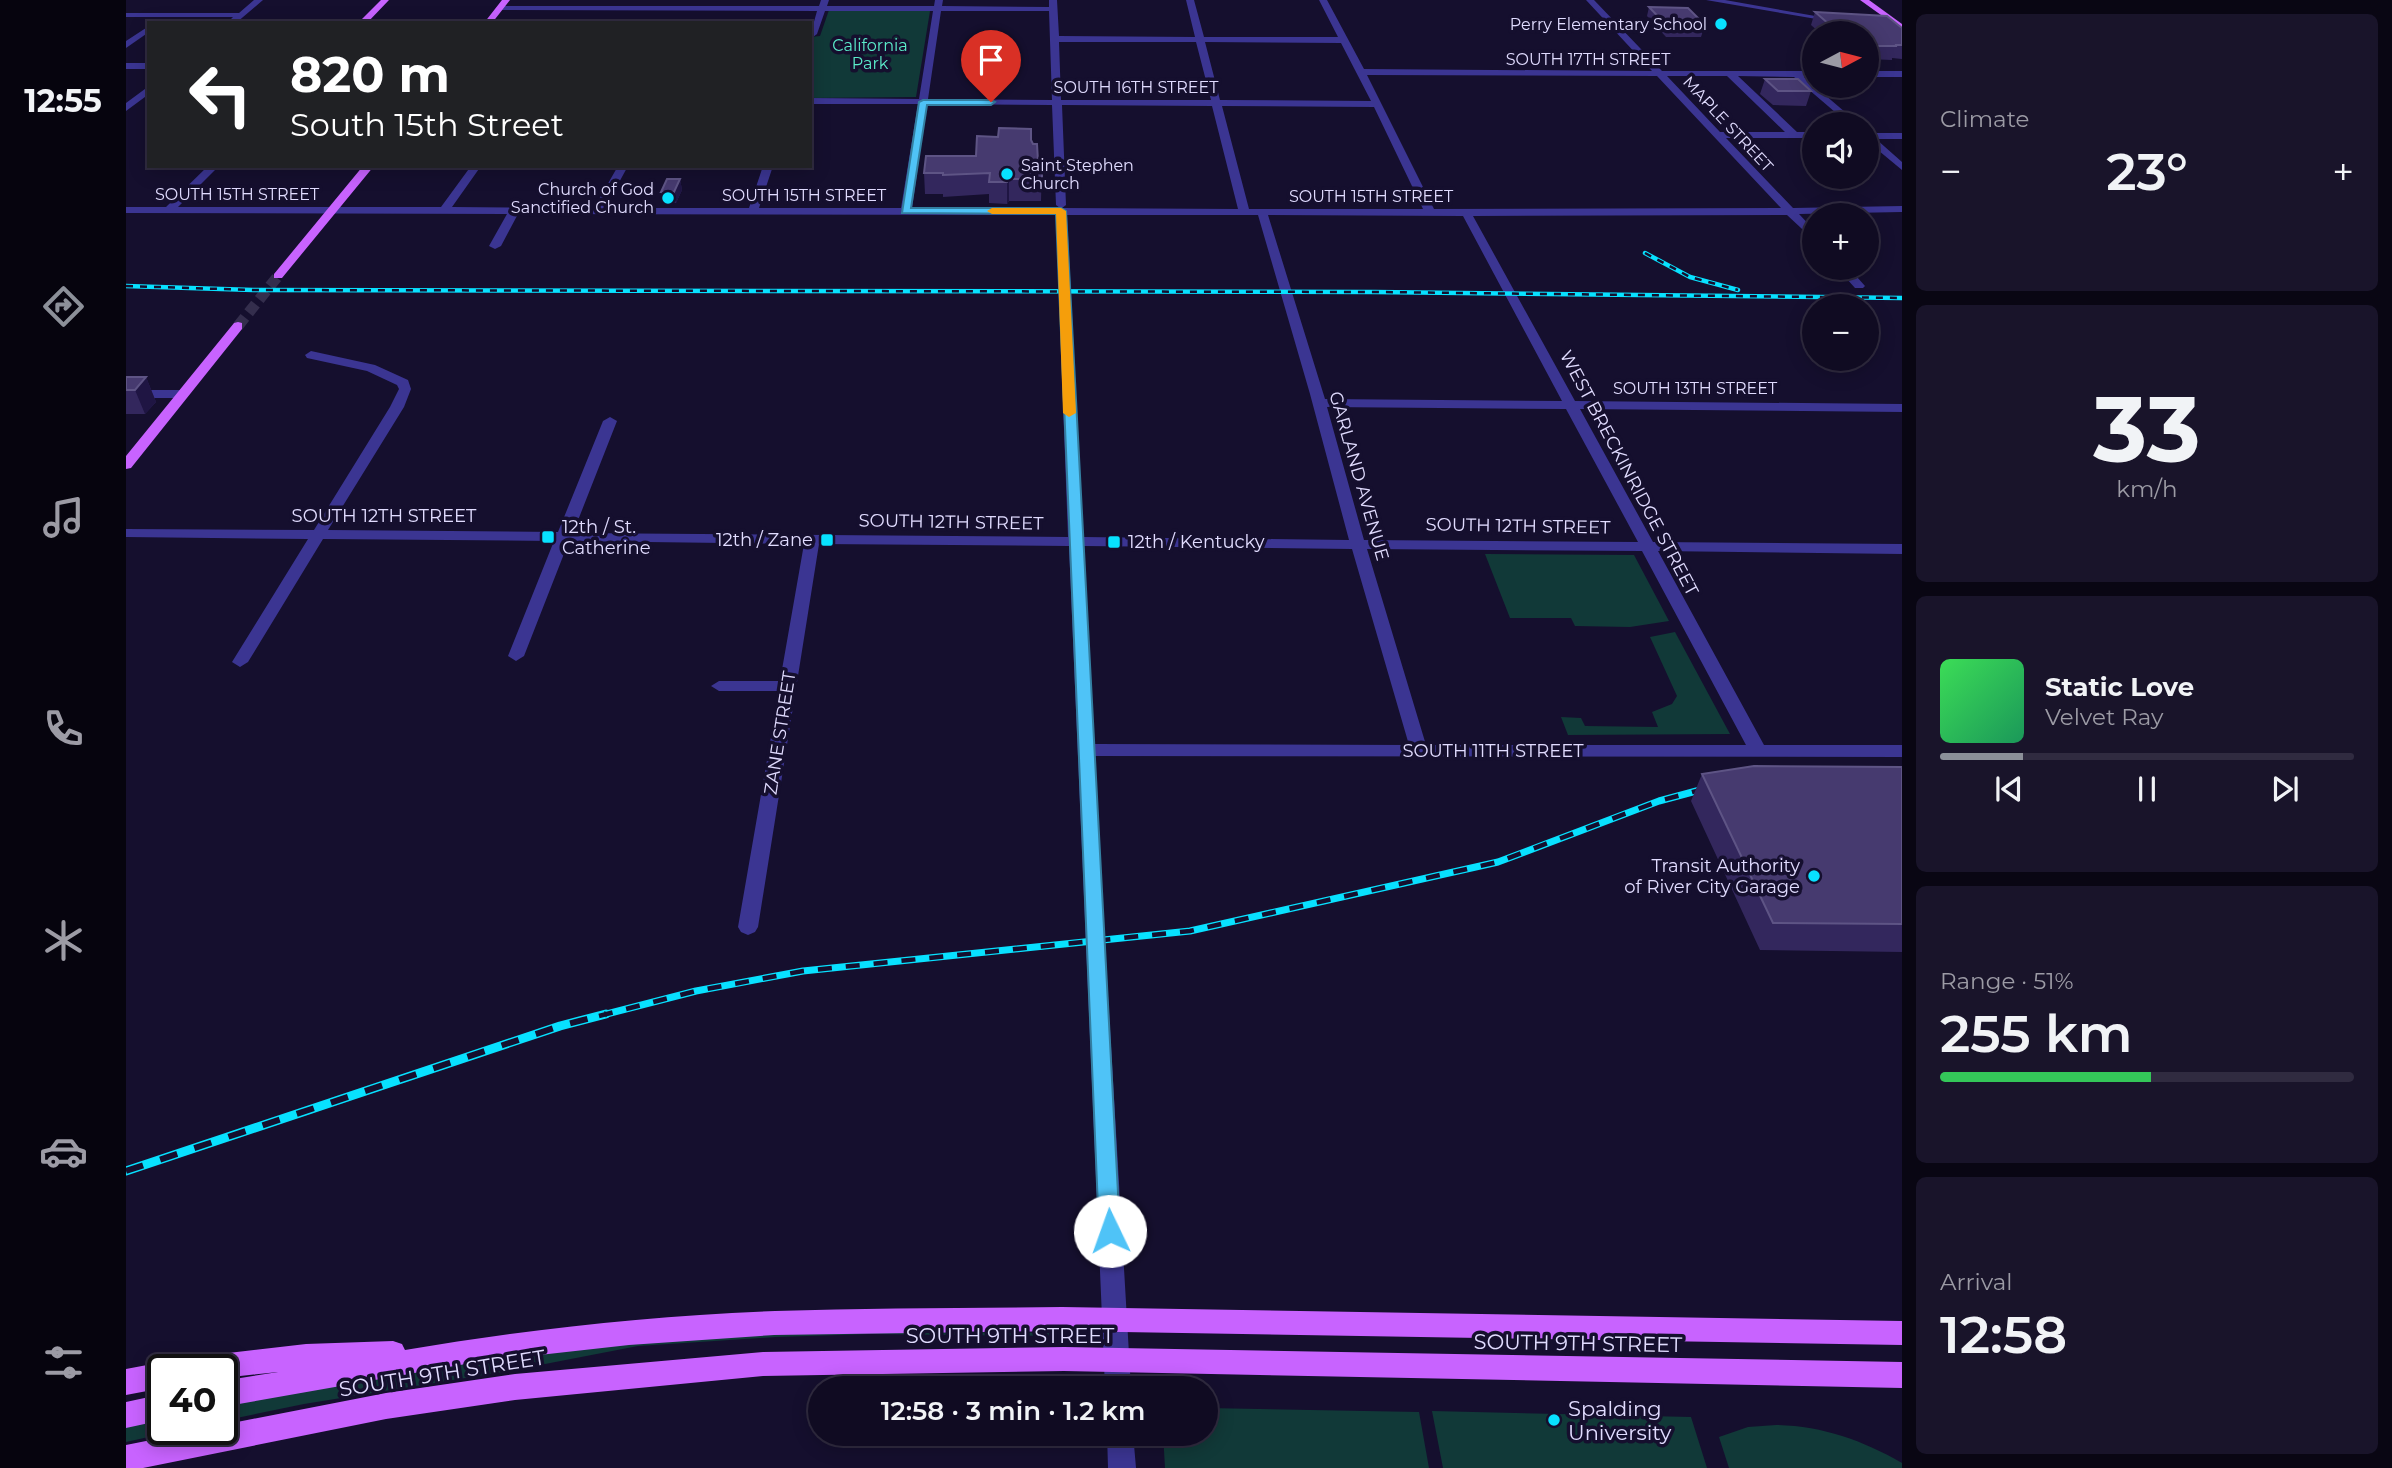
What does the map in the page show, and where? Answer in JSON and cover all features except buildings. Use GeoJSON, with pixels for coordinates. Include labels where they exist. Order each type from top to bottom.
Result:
{"type":"FeatureCollection","features":[{"type":"Feature","properties":{"kind":"main road"},"geometry":{"type":"LineString","coordinates":[[364,21],[385,0]]}},
{"type":"Feature","properties":{"kind":"main road"},"geometry":{"type":"LineString","coordinates":[[1864,0],[1900,25]]}},
{"type":"Feature","properties":{"kind":"main road"},"geometry":{"type":"LineString","coordinates":[[490,21],[503,4]]}},
{"type":"Feature","properties":{"kind":"main road"},"geometry":{"type":"LineString","coordinates":[[278,276],[367,168]]}},
{"type":"Feature","properties":{"kind":"main road"},"geometry":{"type":"LineString","coordinates":[[126,465],[238,326]]}},
{"type":"Feature","properties":{"kind":"main road","name":"SOUTH 9TH STREET"},"geometry":{"type":"LineString","coordinates":[[238,1391],[477,1350],[629,1333],[774,1323],[1115,1320],[1902,1333]]}},
{"type":"Feature","properties":{"kind":"main road"},"geometry":{"type":"LineString","coordinates":[[238,1364],[306,1356],[477,1350]]}},
{"type":"Feature","properties":{"kind":"main road","name":"SOUTH 9TH STREET"},"geometry":{"type":"LineString","coordinates":[[126,1458],[291,1424],[515,1387],[763,1364],[986,1360],[1117,1361],[1902,1375]]}},
{"type":"Feature","properties":{"kind":"main road"},"geometry":{"type":"LineString","coordinates":[[126,1381],[147,1378]]}},
{"type":"Feature","properties":{"kind":"main road"},"geometry":{"type":"LineString","coordinates":[[126,1415],[147,1410]]}},
{"type":"Feature","properties":{"kind":"main road"},"geometry":{"type":"LineString","coordinates":[[141,1468],[291,1424]]}},
{"type":"Feature","properties":{"kind":"street"},"geometry":{"type":"LineString","coordinates":[[233,21],[259,0]]}},
{"type":"Feature","properties":{"kind":"street"},"geometry":{"type":"LineString","coordinates":[[543,11],[552,0]]}},
{"type":"Feature","properties":{"kind":"street"},"geometry":{"type":"LineString","coordinates":[[1190,0],[1244,212]]}},
{"type":"Feature","properties":{"kind":"street"},"geometry":{"type":"LineString","coordinates":[[1323,0],[1430,212]]}},
{"type":"Feature","properties":{"kind":"street","name":"MAPLE STREET"},"geometry":{"type":"LineString","coordinates":[[1590,0],[1802,224]]}},
{"type":"Feature","properties":{"kind":"street"},"geometry":{"type":"LineString","coordinates":[[1710,0],[1783,14],[1846,21]]}},
{"type":"Feature","properties":{"kind":"street"},"geometry":{"type":"LineString","coordinates":[[503,4],[543,11],[708,4],[1053,4],[1075,542],[1118,1376]]}},
{"type":"Feature","properties":{"kind":"street"},"geometry":{"type":"LineString","coordinates":[[699,21],[708,4]]}},
{"type":"Feature","properties":{"kind":"street"},"geometry":{"type":"LineString","coordinates":[[813,34],[823,4]]}},
{"type":"Feature","properties":{"kind":"street"},"geometry":{"type":"LineString","coordinates":[[906,211],[938,4]]}},
{"type":"Feature","properties":{"kind":"street"},"geometry":{"type":"LineString","coordinates":[[158,21],[176,7]]}},
{"type":"Feature","properties":{"kind":"street"},"geometry":{"type":"LineString","coordinates":[[126,15],[240,15]]}},
{"type":"Feature","properties":{"kind":"street"},"geometry":{"type":"LineString","coordinates":[[1881,23],[1900,25]]}},
{"type":"Feature","properties":{"kind":"street"},"geometry":{"type":"LineString","coordinates":[[126,45],[147,29]]}},
{"type":"Feature","properties":{"kind":"street"},"geometry":{"type":"LineString","coordinates":[[1055,39],[1345,40]]}},
{"type":"Feature","properties":{"kind":"street"},"geometry":{"type":"LineString","coordinates":[[126,66],[147,66]]}},
{"type":"Feature","properties":{"kind":"street","name":"SOUTH 17TH STREET"},"geometry":{"type":"LineString","coordinates":[[1361,72],[1802,74]]}},
{"type":"Feature","properties":{"kind":"street"},"geometry":{"type":"LineString","coordinates":[[1730,74],[1794,135]]}},
{"type":"Feature","properties":{"kind":"street"},"geometry":{"type":"LineString","coordinates":[[1796,74],[1840,112]]}},
{"type":"Feature","properties":{"kind":"street"},"geometry":{"type":"LineString","coordinates":[[1880,74],[1902,75]]}},
{"type":"Feature","properties":{"kind":"street"},"geometry":{"type":"LineString","coordinates":[[126,108],[147,91]]}},
{"type":"Feature","properties":{"kind":"street"},"geometry":{"type":"LineString","coordinates":[[135,101],[147,101]]}},
{"type":"Feature","properties":{"kind":"street","name":"SOUTH 16TH STREET"},"geometry":{"type":"LineString","coordinates":[[812,102],[1377,104]]}},
{"type":"Feature","properties":{"kind":"street"},"geometry":{"type":"LineString","coordinates":[[1717,135],[1802,135]]}},
{"type":"Feature","properties":{"kind":"street"},"geometry":{"type":"LineString","coordinates":[[1879,136],[1902,136]]}},
{"type":"Feature","properties":{"kind":"street"},"geometry":{"type":"LineString","coordinates":[[1879,147],[1902,167]]}},
{"type":"Feature","properties":{"kind":"street"},"geometry":{"type":"LineString","coordinates":[[170,209],[212,168]]}},
{"type":"Feature","properties":{"kind":"street"},"geometry":{"type":"LineString","coordinates":[[445,210],[475,168]]}},
{"type":"Feature","properties":{"kind":"street"},"geometry":{"type":"LineString","coordinates":[[598,210],[621,168]]}},
{"type":"Feature","properties":{"kind":"street"},"geometry":{"type":"LineString","coordinates":[[752,211],[767,168]]}},
{"type":"Feature","properties":{"kind":"street","name":"SOUTH 15TH STREET"},"geometry":{"type":"LineString","coordinates":[[126,209],[906,211],[1061,208],[1244,212],[1466,212],[1902,209]]}},
{"type":"Feature","properties":{"kind":"street"},"geometry":{"type":"LineString","coordinates":[[495,246],[515,210]]}},
{"type":"Feature","properties":{"kind":"street","name":"GARLAND AVENUE"},"geometry":{"type":"LineString","coordinates":[[1262,212],[1320,403],[1419,750]]}},
{"type":"Feature","properties":{"kind":"street","name":"WEST BRECKINRIDGE STREET"},"geometry":{"type":"LineString","coordinates":[[1466,212],[1759,752]]}},
{"type":"Feature","properties":{"kind":"street"},"geometry":{"type":"LineString","coordinates":[[1854,280],[1859,286]]}},
{"type":"Feature","properties":{"kind":"street"},"geometry":{"type":"LineString","coordinates":[[240,662],[397,407],[405,389],[403,383],[383,372],[311,355]]}},
{"type":"Feature","properties":{"kind":"street"},"geometry":{"type":"LineString","coordinates":[[126,394],[182,394]]}},
{"type":"Feature","properties":{"kind":"street","name":"SOUTH 13TH STREET"},"geometry":{"type":"LineString","coordinates":[[1320,403],[1902,408]]}},
{"type":"Feature","properties":{"kind":"street"},"geometry":{"type":"LineString","coordinates":[[516,656],[610,421]]}},
{"type":"Feature","properties":{"kind":"street","name":"SOUTH 12TH STREET"},"geometry":{"type":"LineString","coordinates":[[126,533],[1902,550]]}},
{"type":"Feature","properties":{"kind":"street","name":"ZANE STREET"},"geometry":{"type":"LineString","coordinates":[[748,927],[812,540]]}},
{"type":"Feature","properties":{"kind":"street"},"geometry":{"type":"LineString","coordinates":[[719,686],[788,686]]}},
{"type":"Feature","properties":{"kind":"street","name":"SOUTH 11TH STREET"},"geometry":{"type":"LineString","coordinates":[[1085,750],[1902,751]]}},
{"type":"Feature","properties":{"kind":"street"},"geometry":{"type":"LineString","coordinates":[[1121,1446],[1122,1468]]}},
{"type":"Feature","properties":{"kind":"green space","name":"California Park"},"geometry":{"type":"Polygon","coordinates":[[[829,10],[930,11],[916,97],[812,98],[812,37],[820,36],[829,10]]]}},
{"type":"Feature","properties":{"kind":"green space"},"geometry":{"type":"Polygon","coordinates":[[[1485,554],[1634,555],[1669,621],[1630,627],[1575,626],[1571,618],[1510,618],[1485,554]]]}},
{"type":"Feature","properties":{"kind":"green space"},"geometry":{"type":"Polygon","coordinates":[[[1675,632],[1730,734],[1568,735],[1561,717],[1581,718],[1585,726],[1658,727],[1652,712],[1672,704],[1677,696],[1650,637],[1675,632]]]}},
{"type":"Feature","properties":{"kind":"green space"},"geometry":{"type":"Polygon","coordinates":[[[870,1331],[1052,1333],[1052,1336],[870,1334],[638,1346],[238,1418],[238,1402],[515,1355],[690,1338],[870,1331]]]}},
{"type":"Feature","properties":{"kind":"green space"},"geometry":{"type":"Polygon","coordinates":[[[1218,1408],[1419,1412],[1429,1468],[1165,1468],[1164,1446],[1218,1446],[1218,1408]]]}},
{"type":"Feature","properties":{"kind":"green space"},"geometry":{"type":"Polygon","coordinates":[[[1432,1411],[1691,1417],[1707,1468],[1443,1468],[1432,1411]]]}},
{"type":"Feature","properties":{"kind":"green space"},"geometry":{"type":"Polygon","coordinates":[[[147,1421],[147,1437],[126,1442],[126,1426],[147,1421]]]}},
{"type":"Feature","properties":{"kind":"green space"},"geometry":{"type":"Polygon","coordinates":[[[1776,1425],[1826,1431],[1857,1441],[1902,1463],[1902,1468],[1729,1468],[1719,1437],[1748,1427],[1776,1425]]]}},
{"type":"Feature","properties":{"kind":"tunnel"},"geometry":{"type":"LineString","coordinates":[[238,326],[278,276]]}},
{"type":"Feature","properties":{"kind":"railway"},"geometry":{"type":"LineString","coordinates":[[1645,253],[1690,277],[1738,290]]}},
{"type":"Feature","properties":{"kind":"railway"},"geometry":{"type":"LineString","coordinates":[[126,286],[253,290],[1375,292],[1902,298]]}},
{"type":"Feature","properties":{"kind":"railway"},"geometry":{"type":"LineString","coordinates":[[599,1016],[696,991],[803,971],[1190,931],[1498,862],[1659,801],[1715,786]]}},
{"type":"Feature","properties":{"kind":"railway"},"geometry":{"type":"LineString","coordinates":[[126,1171],[560,1026],[606,1014]]}},
{"type":"Feature","properties":{"kind":"slow traffic"},"geometry":{"type":"LineString","coordinates":[[992,211],[1061,211],[1069,413]]}},
{"type":"Feature","properties":{"kind":"place","name":"Perry Elementary School"},"geometry":{"type":"Point","coordinates":[1721,24]}},
{"type":"Feature","properties":{"kind":"place","name":"Saint Stephen Church"},"geometry":{"type":"Point","coordinates":[1007,174]}},
{"type":"Feature","properties":{"kind":"place","name":"Church of God Sanctified Church"},"geometry":{"type":"Point","coordinates":[668,198]}},
{"type":"Feature","properties":{"kind":"place","name":"12th / St. Catherine"},"geometry":{"type":"Point","coordinates":[548,537]}},
{"type":"Feature","properties":{"kind":"place","name":"12th / Zane"},"geometry":{"type":"Point","coordinates":[827,540]}},
{"type":"Feature","properties":{"kind":"place","name":"12th / Kentucky"},"geometry":{"type":"Point","coordinates":[1114,542]}},
{"type":"Feature","properties":{"kind":"place","name":"Transit Authority of River City Garage"},"geometry":{"type":"Point","coordinates":[1814,876]}},
{"type":"Feature","properties":{"kind":"place","name":"Spalding University"},"geometry":{"type":"Point","coordinates":[1554,1420]}},
{"type":"Feature","properties":{"kind":"route"},"geometry":{"type":"LineString","coordinates":[[991,102],[923,102],[906,211],[1061,211],[1094,942],[1110,1231]]}}]}
